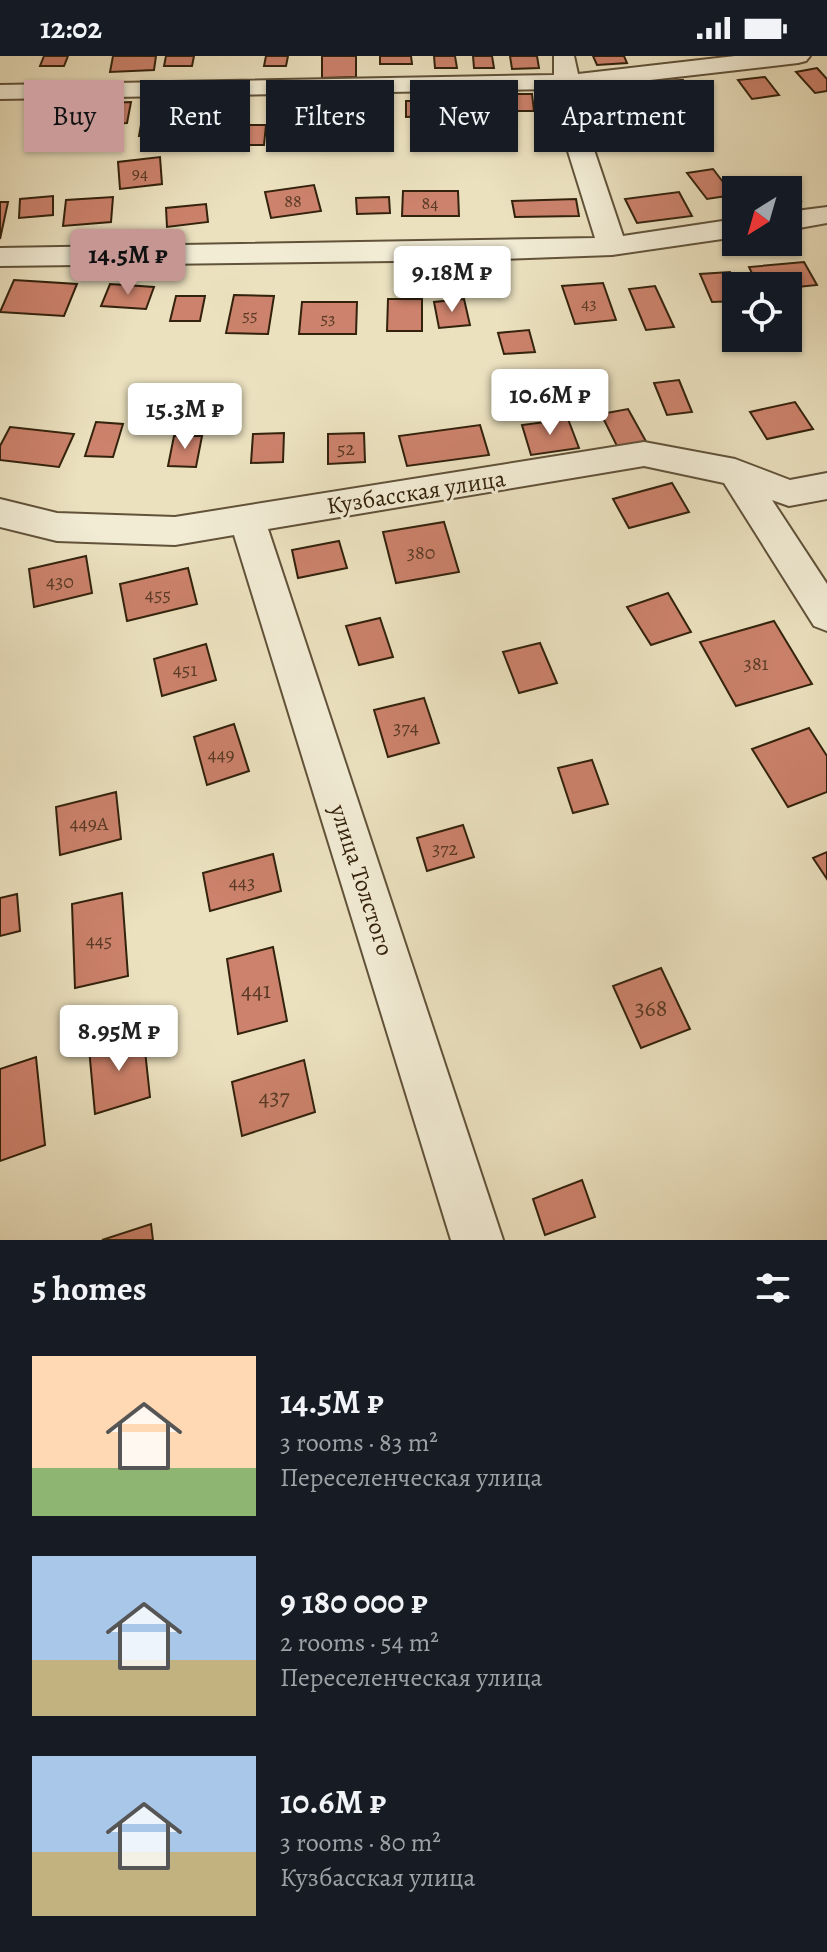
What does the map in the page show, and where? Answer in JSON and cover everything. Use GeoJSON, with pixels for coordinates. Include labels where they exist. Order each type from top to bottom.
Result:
{"type":"FeatureCollection","features":[{"type":"Feature","properties":{"kind":"street"},"geometry":{"type":"LineString","coordinates":[[0,92],[566,69],[798,56]]}},
{"type":"Feature","properties":{"kind":"street"},"geometry":{"type":"LineString","coordinates":[[566,69],[574,129],[612,246]]}},
{"type":"Feature","properties":{"kind":"street"},"geometry":{"type":"LineString","coordinates":[[802,219],[827,215]]}},
{"type":"Feature","properties":{"kind":"street"},"geometry":{"type":"LineString","coordinates":[[0,257],[477,251],[612,246],[722,230]]}},
{"type":"Feature","properties":{"kind":"street","name":"Кузбасская улица"},"geometry":{"type":"LineString","coordinates":[[0,513],[57,527],[175,531],[644,454],[735,472],[789,493],[827,486]]}},
{"type":"Feature","properties":{"kind":"street"},"geometry":{"type":"LineString","coordinates":[[735,472],[827,615]]}},
{"type":"Feature","properties":{"kind":"street","name":"улица Толстого"},"geometry":{"type":"LineString","coordinates":[[247,520],[477,1240]]}},
{"type":"Feature","properties":{"kind":"building"},"geometry":{"type":"Polygon","coordinates":[[[44,56],[68,56],[64,66],[40,66],[44,56]]]}},
{"type":"Feature","properties":{"kind":"building"},"geometry":{"type":"Polygon","coordinates":[[[113,56],[156,56],[154,70],[110,72],[113,56]]]}},
{"type":"Feature","properties":{"kind":"building"},"geometry":{"type":"Polygon","coordinates":[[[166,56],[194,56],[192,66],[164,66],[166,56]]]}},
{"type":"Feature","properties":{"kind":"building"},"geometry":{"type":"Polygon","coordinates":[[[266,56],[288,56],[286,66],[264,66],[266,56]]]}},
{"type":"Feature","properties":{"kind":"building"},"geometry":{"type":"Polygon","coordinates":[[[322,56],[356,56],[356,77],[322,78],[322,56]]]}},
{"type":"Feature","properties":{"kind":"building"},"geometry":{"type":"Polygon","coordinates":[[[380,56],[411,56],[412,64],[380,64],[380,56]]]}},
{"type":"Feature","properties":{"kind":"building"},"geometry":{"type":"Polygon","coordinates":[[[434,56],[455,56],[457,68],[435,68],[434,56]]]}},
{"type":"Feature","properties":{"kind":"building"},"geometry":{"type":"Polygon","coordinates":[[[473,56],[492,56],[494,68],[474,68],[473,56]]]}},
{"type":"Feature","properties":{"kind":"building"},"geometry":{"type":"Polygon","coordinates":[[[510,56],[537,56],[539,68],[512,69],[510,56]]]}},
{"type":"Feature","properties":{"kind":"building"},"geometry":{"type":"Polygon","coordinates":[[[593,56],[624,56],[627,63],[597,65],[593,56]]]}},
{"type":"Feature","properties":{"kind":"building"},"geometry":{"type":"Polygon","coordinates":[[[817,68],[827,79],[827,91],[815,93],[796,72],[817,68]]]}},
{"type":"Feature","properties":{"kind":"building"},"geometry":{"type":"Polygon","coordinates":[[[765,77],[779,95],[752,99],[738,80],[765,77]]]}},
{"type":"Feature","properties":{"kind":"building"},"geometry":{"type":"Polygon","coordinates":[[[518,94],[532,94],[534,111],[518,111],[518,94]]]}},
{"type":"Feature","properties":{"kind":"building"},"geometry":{"type":"Polygon","coordinates":[[[406,101],[410,101],[410,117],[406,117],[406,101]]]}},
{"type":"Feature","properties":{"kind":"building"},"geometry":{"type":"Polygon","coordinates":[[[124,102],[131,102],[127,123],[124,123],[124,102]]]}},
{"type":"Feature","properties":{"kind":"building"},"geometry":{"type":"Polygon","coordinates":[[[250,125],[266,125],[264,145],[250,145],[250,125]]]}},
{"type":"Feature","properties":{"kind":"building"},"geometry":{"type":"Polygon","coordinates":[[[160,157],[162,184],[120,189],[118,162],[160,157]]]}},
{"type":"Feature","properties":{"kind":"building"},"geometry":{"type":"Polygon","coordinates":[[[713,169],[722,181],[722,197],[707,199],[687,173],[713,169]]]}},
{"type":"Feature","properties":{"kind":"building"},"geometry":{"type":"Polygon","coordinates":[[[314,185],[321,211],[271,218],[265,192],[314,185]]]}},
{"type":"Feature","properties":{"kind":"building"},"geometry":{"type":"Polygon","coordinates":[[[403,191],[458,191],[459,216],[402,216],[403,191]]]}},
{"type":"Feature","properties":{"kind":"building"},"geometry":{"type":"Polygon","coordinates":[[[679,192],[692,216],[637,223],[625,199],[679,192]]]}},
{"type":"Feature","properties":{"kind":"building"},"geometry":{"type":"Polygon","coordinates":[[[53,196],[53,215],[19,218],[20,199],[53,196]]]}},
{"type":"Feature","properties":{"kind":"building"},"geometry":{"type":"Polygon","coordinates":[[[113,197],[111,222],[63,226],[66,200],[113,197]]]}},
{"type":"Feature","properties":{"kind":"building"},"geometry":{"type":"Polygon","coordinates":[[[389,197],[390,213],[357,214],[356,198],[389,197]]]}},
{"type":"Feature","properties":{"kind":"building"},"geometry":{"type":"Polygon","coordinates":[[[576,199],[579,216],[515,217],[512,201],[576,199]]]}},
{"type":"Feature","properties":{"kind":"building"},"geometry":{"type":"Polygon","coordinates":[[[0,202],[8,202],[0,239],[0,202]]]}},
{"type":"Feature","properties":{"kind":"building"},"geometry":{"type":"Polygon","coordinates":[[[206,204],[208,222],[167,227],[166,208],[206,204]]]}},
{"type":"Feature","properties":{"kind":"building"},"geometry":{"type":"Polygon","coordinates":[[[804,262],[817,285],[802,287],[802,272],[751,272],[749,267],[804,262]]]}},
{"type":"Feature","properties":{"kind":"building"},"geometry":{"type":"Polygon","coordinates":[[[722,273],[722,302],[712,302],[700,274],[722,273]]]}},
{"type":"Feature","properties":{"kind":"building"},"geometry":{"type":"Polygon","coordinates":[[[14,280],[77,284],[64,316],[0,312],[14,280]]]}},
{"type":"Feature","properties":{"kind":"building"},"geometry":{"type":"Polygon","coordinates":[[[603,283],[616,320],[575,324],[562,286],[603,283]]]}},
{"type":"Feature","properties":{"kind":"building"},"geometry":{"type":"Polygon","coordinates":[[[110,284],[154,287],[146,309],[101,306],[110,284]]]}},
{"type":"Feature","properties":{"kind":"building"},"geometry":{"type":"Polygon","coordinates":[[[655,286],[674,327],[646,330],[629,289],[655,286]]]}},
{"type":"Feature","properties":{"kind":"building"},"geometry":{"type":"Polygon","coordinates":[[[234,295],[274,296],[268,334],[226,333],[234,295]]]}},
{"type":"Feature","properties":{"kind":"building"},"geometry":{"type":"Polygon","coordinates":[[[176,296],[205,296],[200,321],[170,321],[176,296]]]}},
{"type":"Feature","properties":{"kind":"building"},"geometry":{"type":"Polygon","coordinates":[[[388,299],[422,299],[422,331],[387,331],[388,299]]]}},
{"type":"Feature","properties":{"kind":"building"},"geometry":{"type":"Polygon","coordinates":[[[464,299],[470,325],[439,328],[434,302],[464,299]]]}},
{"type":"Feature","properties":{"kind":"building"},"geometry":{"type":"Polygon","coordinates":[[[302,302],[357,302],[356,334],[299,334],[302,302]]]}},
{"type":"Feature","properties":{"kind":"building"},"geometry":{"type":"Polygon","coordinates":[[[529,330],[535,352],[504,354],[498,333],[529,330]]]}},
{"type":"Feature","properties":{"kind":"building"},"geometry":{"type":"Polygon","coordinates":[[[679,380],[692,412],[667,415],[654,383],[679,380]]]}},
{"type":"Feature","properties":{"kind":"building"},"geometry":{"type":"Polygon","coordinates":[[[795,402],[813,429],[767,439],[750,412],[795,402]]]}},
{"type":"Feature","properties":{"kind":"building"},"geometry":{"type":"Polygon","coordinates":[[[628,409],[648,445],[619,450],[601,414],[628,409]]]}},
{"type":"Feature","properties":{"kind":"building"},"geometry":{"type":"Polygon","coordinates":[[[568,419],[579,448],[531,455],[522,425],[568,419]]]}},
{"type":"Feature","properties":{"kind":"building"},"geometry":{"type":"Polygon","coordinates":[[[96,422],[123,424],[113,457],[85,456],[96,422]]]}},
{"type":"Feature","properties":{"kind":"building"},"geometry":{"type":"Polygon","coordinates":[[[480,425],[489,455],[407,466],[399,436],[480,425]]]}},
{"type":"Feature","properties":{"kind":"building"},"geometry":{"type":"Polygon","coordinates":[[[10,427],[74,434],[59,467],[0,460],[0,446],[10,427]]]}},
{"type":"Feature","properties":{"kind":"building"},"geometry":{"type":"Polygon","coordinates":[[[284,433],[283,462],[251,463],[253,434],[284,433]]]}},
{"type":"Feature","properties":{"kind":"building"},"geometry":{"type":"Polygon","coordinates":[[[364,433],[365,462],[328,464],[328,434],[364,433]]]}},
{"type":"Feature","properties":{"kind":"building"},"geometry":{"type":"Polygon","coordinates":[[[174,436],[202,436],[196,467],[168,466],[174,436]]]}},
{"type":"Feature","properties":{"kind":"building"},"geometry":{"type":"Polygon","coordinates":[[[672,483],[689,512],[629,528],[613,499],[672,483]]]}},
{"type":"Feature","properties":{"kind":"building"},"geometry":{"type":"Polygon","coordinates":[[[444,522],[459,572],[396,583],[383,532],[444,522]]]}},
{"type":"Feature","properties":{"kind":"building"},"geometry":{"type":"Polygon","coordinates":[[[339,541],[347,568],[298,578],[292,550],[339,541]]]}},
{"type":"Feature","properties":{"kind":"building"},"geometry":{"type":"Polygon","coordinates":[[[86,556],[92,593],[34,607],[29,569],[86,556]]]}},
{"type":"Feature","properties":{"kind":"building"},"geometry":{"type":"Polygon","coordinates":[[[188,568],[197,604],[127,621],[120,584],[188,568]]]}},
{"type":"Feature","properties":{"kind":"building"},"geometry":{"type":"Polygon","coordinates":[[[668,593],[691,632],[651,645],[627,607],[668,593]]]}},
{"type":"Feature","properties":{"kind":"building"},"geometry":{"type":"Polygon","coordinates":[[[380,618],[393,657],[359,665],[346,626],[380,618]]]}},
{"type":"Feature","properties":{"kind":"building"},"geometry":{"type":"Polygon","coordinates":[[[774,621],[812,684],[736,706],[700,642],[774,621]]]}},
{"type":"Feature","properties":{"kind":"building"},"geometry":{"type":"Polygon","coordinates":[[[540,643],[557,683],[519,693],[503,652],[540,643]]]}},
{"type":"Feature","properties":{"kind":"building"},"geometry":{"type":"Polygon","coordinates":[[[206,644],[216,680],[162,696],[154,659],[206,644]]]}},
{"type":"Feature","properties":{"kind":"building"},"geometry":{"type":"Polygon","coordinates":[[[424,698],[439,743],[388,757],[374,710],[424,698]]]}},
{"type":"Feature","properties":{"kind":"building"},"geometry":{"type":"Polygon","coordinates":[[[234,724],[249,771],[207,785],[194,737],[234,724]]]}},
{"type":"Feature","properties":{"kind":"building"},"geometry":{"type":"Polygon","coordinates":[[[809,728],[827,756],[827,792],[788,807],[752,749],[809,728]]]}},
{"type":"Feature","properties":{"kind":"building"},"geometry":{"type":"Polygon","coordinates":[[[592,760],[608,804],[573,813],[558,768],[592,760]]]}},
{"type":"Feature","properties":{"kind":"building"},"geometry":{"type":"Polygon","coordinates":[[[116,792],[121,839],[60,855],[56,807],[116,792]]]}},
{"type":"Feature","properties":{"kind":"building"},"geometry":{"type":"Polygon","coordinates":[[[463,825],[474,857],[427,871],[417,838],[463,825]]]}},
{"type":"Feature","properties":{"kind":"building"},"geometry":{"type":"Polygon","coordinates":[[[827,852],[827,879],[813,858],[827,852]]]}},
{"type":"Feature","properties":{"kind":"building"},"geometry":{"type":"Polygon","coordinates":[[[273,854],[281,891],[210,911],[203,873],[273,854]]]}},
{"type":"Feature","properties":{"kind":"building"},"geometry":{"type":"Polygon","coordinates":[[[122,893],[128,976],[75,988],[72,904],[122,893]]]}},
{"type":"Feature","properties":{"kind":"building"},"geometry":{"type":"Polygon","coordinates":[[[17,894],[20,931],[0,936],[0,898],[17,894]]]}},
{"type":"Feature","properties":{"kind":"building"},"geometry":{"type":"Polygon","coordinates":[[[273,947],[287,1021],[238,1034],[227,959],[273,947]]]}},
{"type":"Feature","properties":{"kind":"building"},"geometry":{"type":"Polygon","coordinates":[[[661,968],[690,1029],[641,1048],[613,986],[661,968]]]}},
{"type":"Feature","properties":{"kind":"building"},"geometry":{"type":"Polygon","coordinates":[[[143,1032],[150,1097],[95,1114],[89,1048],[143,1032]]]}},
{"type":"Feature","properties":{"kind":"building"},"geometry":{"type":"Polygon","coordinates":[[[36,1057],[45,1145],[0,1161],[0,1069],[36,1057]]]}},
{"type":"Feature","properties":{"kind":"building"},"geometry":{"type":"Polygon","coordinates":[[[304,1060],[315,1112],[242,1136],[232,1082],[304,1060]]]}},
{"type":"Feature","properties":{"kind":"building"},"geometry":{"type":"Polygon","coordinates":[[[582,1180],[595,1217],[545,1235],[533,1199],[582,1180]]]}},
{"type":"Feature","properties":{"kind":"building"},"geometry":{"type":"Polygon","coordinates":[[[151,1224],[153,1240],[102,1240],[151,1224]]]}}]}
